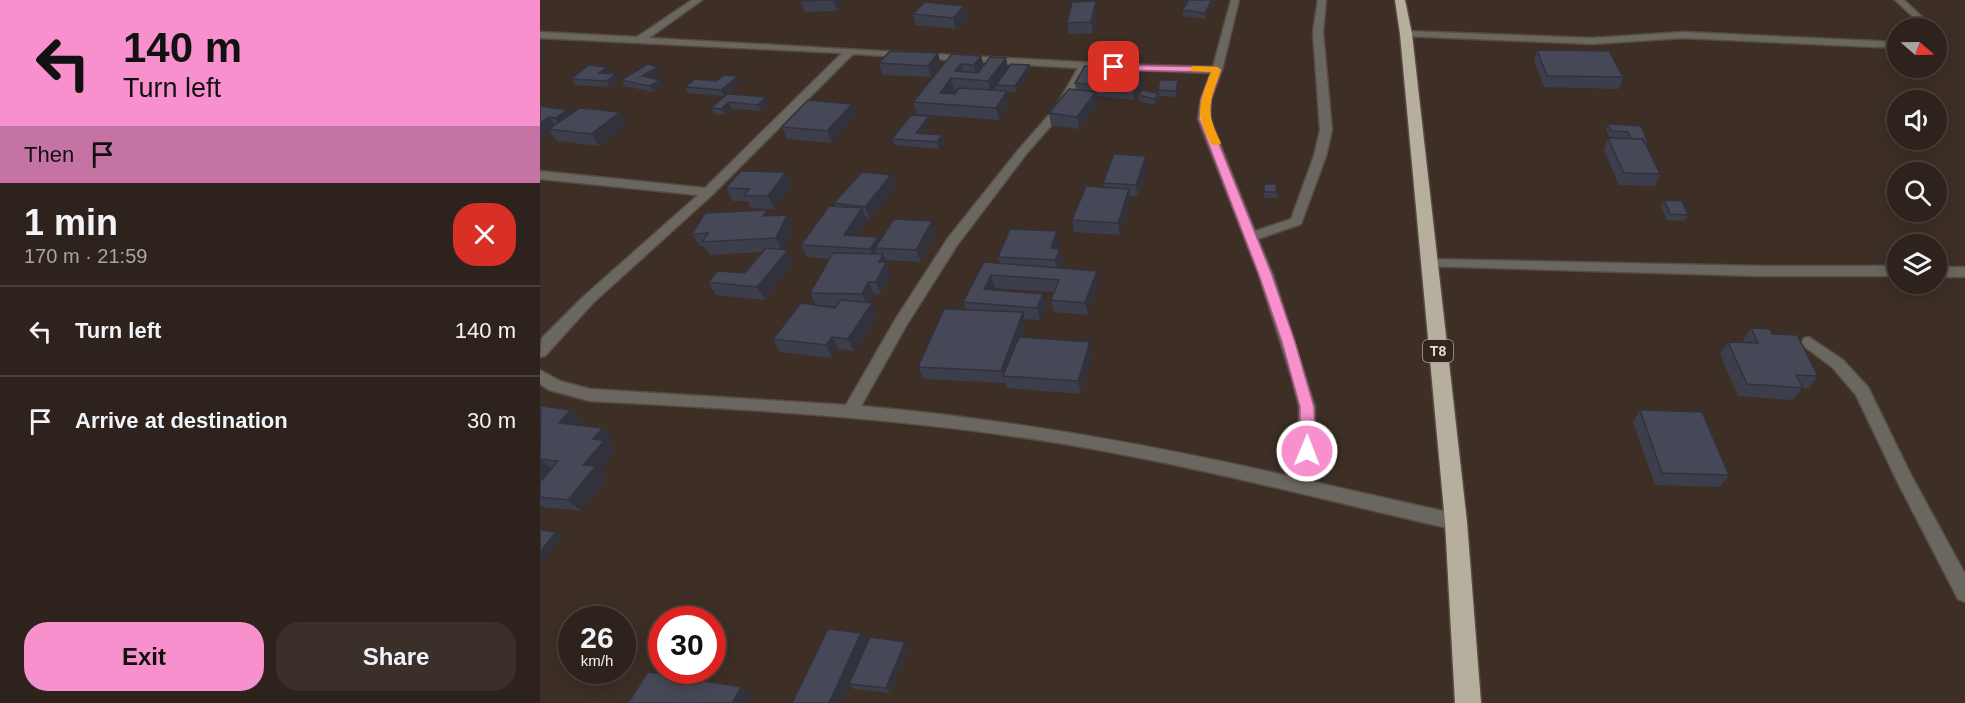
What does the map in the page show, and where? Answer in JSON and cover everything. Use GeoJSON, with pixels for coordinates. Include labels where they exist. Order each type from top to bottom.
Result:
{"type":"FeatureCollection","features":[{"type":"Feature","properties":{"kind":"highway","name":"T8"},"geometry":{"type":"LineString","coordinates":[[1400,0],[1406,34],[1456,522],[1468,703]]}},
{"type":"Feature","properties":{"kind":"street"},"geometry":{"type":"LineString","coordinates":[[639,40],[698,0]]}},
{"type":"Feature","properties":{"kind":"street"},"geometry":{"type":"LineString","coordinates":[[1235,0],[1217,70],[1206,99],[1204,119],[1217,146],[1289,342],[1307,407],[1305,488]]}},
{"type":"Feature","properties":{"kind":"street"},"geometry":{"type":"LineString","coordinates":[[1250,237],[1296,221],[1320,156],[1326,130],[1318,32],[1322,0]]}},
{"type":"Feature","properties":{"kind":"street"},"geometry":{"type":"LineString","coordinates":[[1899,0],[1919,18]]}},
{"type":"Feature","properties":{"kind":"street"},"geometry":{"type":"LineString","coordinates":[[1406,34],[1592,41],[1684,35],[1887,44]]}},
{"type":"Feature","properties":{"kind":"street"},"geometry":{"type":"LineString","coordinates":[[540,35],[1085,66],[1217,70]]}},
{"type":"Feature","properties":{"kind":"street"},"geometry":{"type":"LineString","coordinates":[[540,352],[588,300],[708,192],[850,51]]}},
{"type":"Feature","properties":{"kind":"street"},"geometry":{"type":"LineString","coordinates":[[851,410],[900,324],[953,241],[1023,151],[1060,110],[1085,66]]}},
{"type":"Feature","properties":{"kind":"street"},"geometry":{"type":"LineString","coordinates":[[540,175],[708,192]]}},
{"type":"Feature","properties":{"kind":"street"},"geometry":{"type":"LineString","coordinates":[[1428,263],[1758,271],[1887,271]]}},
{"type":"Feature","properties":{"kind":"street"},"geometry":{"type":"LineString","coordinates":[[1947,272],[1965,273]]}},
{"type":"Feature","properties":{"kind":"street"},"geometry":{"type":"LineString","coordinates":[[1809,342],[1838,363],[1862,391],[1904,478],[1965,593]]}},
{"type":"Feature","properties":{"kind":"street"},"geometry":{"type":"LineString","coordinates":[[540,376],[555,386],[590,394],[851,410],[1062,437],[1456,522]]}},
{"type":"Feature","properties":{"kind":"building"},"geometry":{"type":"Polygon","coordinates":[[[1189,0],[1212,0],[1205,13],[1182,10],[1189,0]]]}},
{"type":"Feature","properties":{"kind":"building"},"geometry":{"type":"Polygon","coordinates":[[[1096,1],[1091,22],[1067,23],[1072,2],[1096,1]]]}},
{"type":"Feature","properties":{"kind":"building"},"geometry":{"type":"Polygon","coordinates":[[[925,2],[964,6],[953,18],[913,14],[925,2]]]}},
{"type":"Feature","properties":{"kind":"building"},"geometry":{"type":"Polygon","coordinates":[[[1537,50],[1609,51],[1623,77],[1547,76],[1537,50]]]}},
{"type":"Feature","properties":{"kind":"building"},"geometry":{"type":"Polygon","coordinates":[[[890,51],[938,53],[928,66],[879,63],[890,51]]]}},
{"type":"Feature","properties":{"kind":"building"},"geometry":{"type":"Polygon","coordinates":[[[952,54],[981,56],[974,65],[961,64],[955,71],[978,73],[990,57],[1006,58],[988,81],[951,78],[940,93],[955,94],[959,88],[1007,91],[996,108],[913,102],[952,54]]]}},
{"type":"Feature","properties":{"kind":"building"},"geometry":{"type":"Polygon","coordinates":[[[648,64],[658,67],[642,76],[660,80],[650,86],[621,80],[648,64]]]}},
{"type":"Feature","properties":{"kind":"building"},"geometry":{"type":"Polygon","coordinates":[[[1011,64],[1029,65],[1015,86],[996,85],[1011,64]]]}},
{"type":"Feature","properties":{"kind":"building"},"geometry":{"type":"Polygon","coordinates":[[[589,65],[607,67],[599,73],[616,74],[606,81],[571,79],[589,65]]]}},
{"type":"Feature","properties":{"kind":"building"},"geometry":{"type":"Polygon","coordinates":[[[1085,66],[1142,70],[1133,88],[1075,83],[1085,66]]]}},
{"type":"Feature","properties":{"kind":"building"},"geometry":{"type":"Polygon","coordinates":[[[724,75],[738,76],[721,90],[685,87],[695,79],[716,81],[724,75]]]}},
{"type":"Feature","properties":{"kind":"building"},"geometry":{"type":"Polygon","coordinates":[[[1160,80],[1178,80],[1176,91],[1158,90],[1160,80]]]}},
{"type":"Feature","properties":{"kind":"building"},"geometry":{"type":"Polygon","coordinates":[[[1069,89],[1096,92],[1077,117],[1049,113],[1069,89]]]}},
{"type":"Feature","properties":{"kind":"building"},"geometry":{"type":"Polygon","coordinates":[[[1143,90],[1159,94],[1154,99],[1138,95],[1143,90]]]}},
{"type":"Feature","properties":{"kind":"building"},"geometry":{"type":"Polygon","coordinates":[[[727,94],[766,97],[758,105],[729,102],[721,109],[711,108],[727,94]]]}},
{"type":"Feature","properties":{"kind":"building"},"geometry":{"type":"Polygon","coordinates":[[[808,100],[852,104],[827,131],[782,127],[808,100]]]}},
{"type":"Feature","properties":{"kind":"building"},"geometry":{"type":"Polygon","coordinates":[[[540,106],[567,110],[555,118],[549,117],[540,123],[540,106]]]}},
{"type":"Feature","properties":{"kind":"building"},"geometry":{"type":"Polygon","coordinates":[[[580,108],[620,112],[591,134],[549,129],[580,108]]]}},
{"type":"Feature","properties":{"kind":"building"},"geometry":{"type":"Polygon","coordinates":[[[911,115],[929,116],[916,133],[942,135],[937,142],[892,139],[911,115]]]}},
{"type":"Feature","properties":{"kind":"building"},"geometry":{"type":"Polygon","coordinates":[[[1608,124],[1641,126],[1648,143],[1644,143],[1643,139],[1631,139],[1628,132],[1611,131],[1608,124]]]}},
{"type":"Feature","properties":{"kind":"building"},"geometry":{"type":"Polygon","coordinates":[[[1608,138],[1643,139],[1660,174],[1624,173],[1608,138]]]}},
{"type":"Feature","properties":{"kind":"building"},"geometry":{"type":"Polygon","coordinates":[[[1114,154],[1146,156],[1136,185],[1103,183],[1114,154]]]}},
{"type":"Feature","properties":{"kind":"building"},"geometry":{"type":"Polygon","coordinates":[[[741,171],[786,172],[768,196],[744,196],[749,189],[726,188],[741,171]]]}},
{"type":"Feature","properties":{"kind":"building"},"geometry":{"type":"Polygon","coordinates":[[[862,172],[891,175],[865,207],[834,203],[862,172]]]}},
{"type":"Feature","properties":{"kind":"building"},"geometry":{"type":"Polygon","coordinates":[[[1264,184],[1276,184],[1277,192],[1264,192],[1264,184]]]}},
{"type":"Feature","properties":{"kind":"building"},"geometry":{"type":"Polygon","coordinates":[[[1086,186],[1129,189],[1118,223],[1072,220],[1086,186]]]}},
{"type":"Feature","properties":{"kind":"building"},"geometry":{"type":"Polygon","coordinates":[[[1664,200],[1682,201],[1688,215],[1670,214],[1664,200]]]}},
{"type":"Feature","properties":{"kind":"building"},"geometry":{"type":"Polygon","coordinates":[[[829,206],[862,208],[844,235],[878,237],[870,249],[801,245],[829,206]]]}},
{"type":"Feature","properties":{"kind":"building"},"geometry":{"type":"Polygon","coordinates":[[[767,210],[763,216],[787,215],[776,238],[702,242],[708,233],[692,234],[705,213],[767,210]]]}},
{"type":"Feature","properties":{"kind":"building"},"geometry":{"type":"Polygon","coordinates":[[[894,219],[932,221],[916,250],[875,248],[894,219]]]}},
{"type":"Feature","properties":{"kind":"building"},"geometry":{"type":"Polygon","coordinates":[[[1010,229],[1057,231],[1051,248],[1060,249],[1055,260],[998,257],[1010,229]]]}},
{"type":"Feature","properties":{"kind":"building"},"geometry":{"type":"Polygon","coordinates":[[[766,248],[788,250],[757,287],[708,282],[718,271],[745,273],[766,248]]]}},
{"type":"Feature","properties":{"kind":"building"},"geometry":{"type":"Polygon","coordinates":[[[833,253],[883,254],[879,262],[886,262],[876,282],[868,282],[862,294],[810,293],[833,253]]]}},
{"type":"Feature","properties":{"kind":"building"},"geometry":{"type":"Polygon","coordinates":[[[984,262],[1097,271],[1085,303],[1051,300],[1059,280],[991,275],[984,289],[1043,294],[1037,308],[963,302],[984,262]]]}},
{"type":"Feature","properties":{"kind":"building"},"geometry":{"type":"Polygon","coordinates":[[[841,300],[872,303],[848,339],[832,337],[826,345],[773,339],[801,303],[835,308],[841,300]]]}},
{"type":"Feature","properties":{"kind":"building"},"geometry":{"type":"Polygon","coordinates":[[[944,309],[1023,312],[1001,371],[918,367],[944,309]]]}},
{"type":"Feature","properties":{"kind":"building"},"geometry":{"type":"Polygon","coordinates":[[[1751,328],[1770,329],[1772,334],[1797,335],[1818,376],[1796,375],[1803,388],[1747,384],[1728,342],[1758,343],[1751,328]]]}},
{"type":"Feature","properties":{"kind":"building"},"geometry":{"type":"Polygon","coordinates":[[[1019,337],[1090,342],[1078,381],[1003,376],[1019,337]]]}},
{"type":"Feature","properties":{"kind":"building"},"geometry":{"type":"Polygon","coordinates":[[[541,406],[571,410],[559,423],[603,428],[593,439],[604,441],[583,465],[596,466],[568,500],[540,497],[540,482],[558,461],[540,459],[541,406]]]}},
{"type":"Feature","properties":{"kind":"building"},"geometry":{"type":"Polygon","coordinates":[[[1640,410],[1702,412],[1729,475],[1662,473],[1640,410]]]}},
{"type":"Feature","properties":{"kind":"building"},"geometry":{"type":"Polygon","coordinates":[[[540,530],[556,532],[540,552],[540,530]]]}},
{"type":"Feature","properties":{"kind":"building"},"geometry":{"type":"Polygon","coordinates":[[[828,629],[861,633],[829,703],[792,703],[828,629]]]}},
{"type":"Feature","properties":{"kind":"building"},"geometry":{"type":"Polygon","coordinates":[[[870,637],[905,642],[886,688],[849,684],[870,637]]]}},
{"type":"Feature","properties":{"kind":"building"},"geometry":{"type":"Polygon","coordinates":[[[648,672],[648,684],[722,684],[741,687],[732,703],[628,703],[648,672]]]}},
{"type":"Feature","properties":{"kind":"slow traffic"},"geometry":{"type":"LineString","coordinates":[[1194,69],[1217,70],[1206,99],[1204,119],[1216,143]]}},
{"type":"Feature","properties":{"kind":"route"},"geometry":{"type":"LineString","coordinates":[[1114,67],[1217,70],[1206,99],[1204,119],[1217,146],[1289,342],[1307,407],[1307,451]]}}]}
